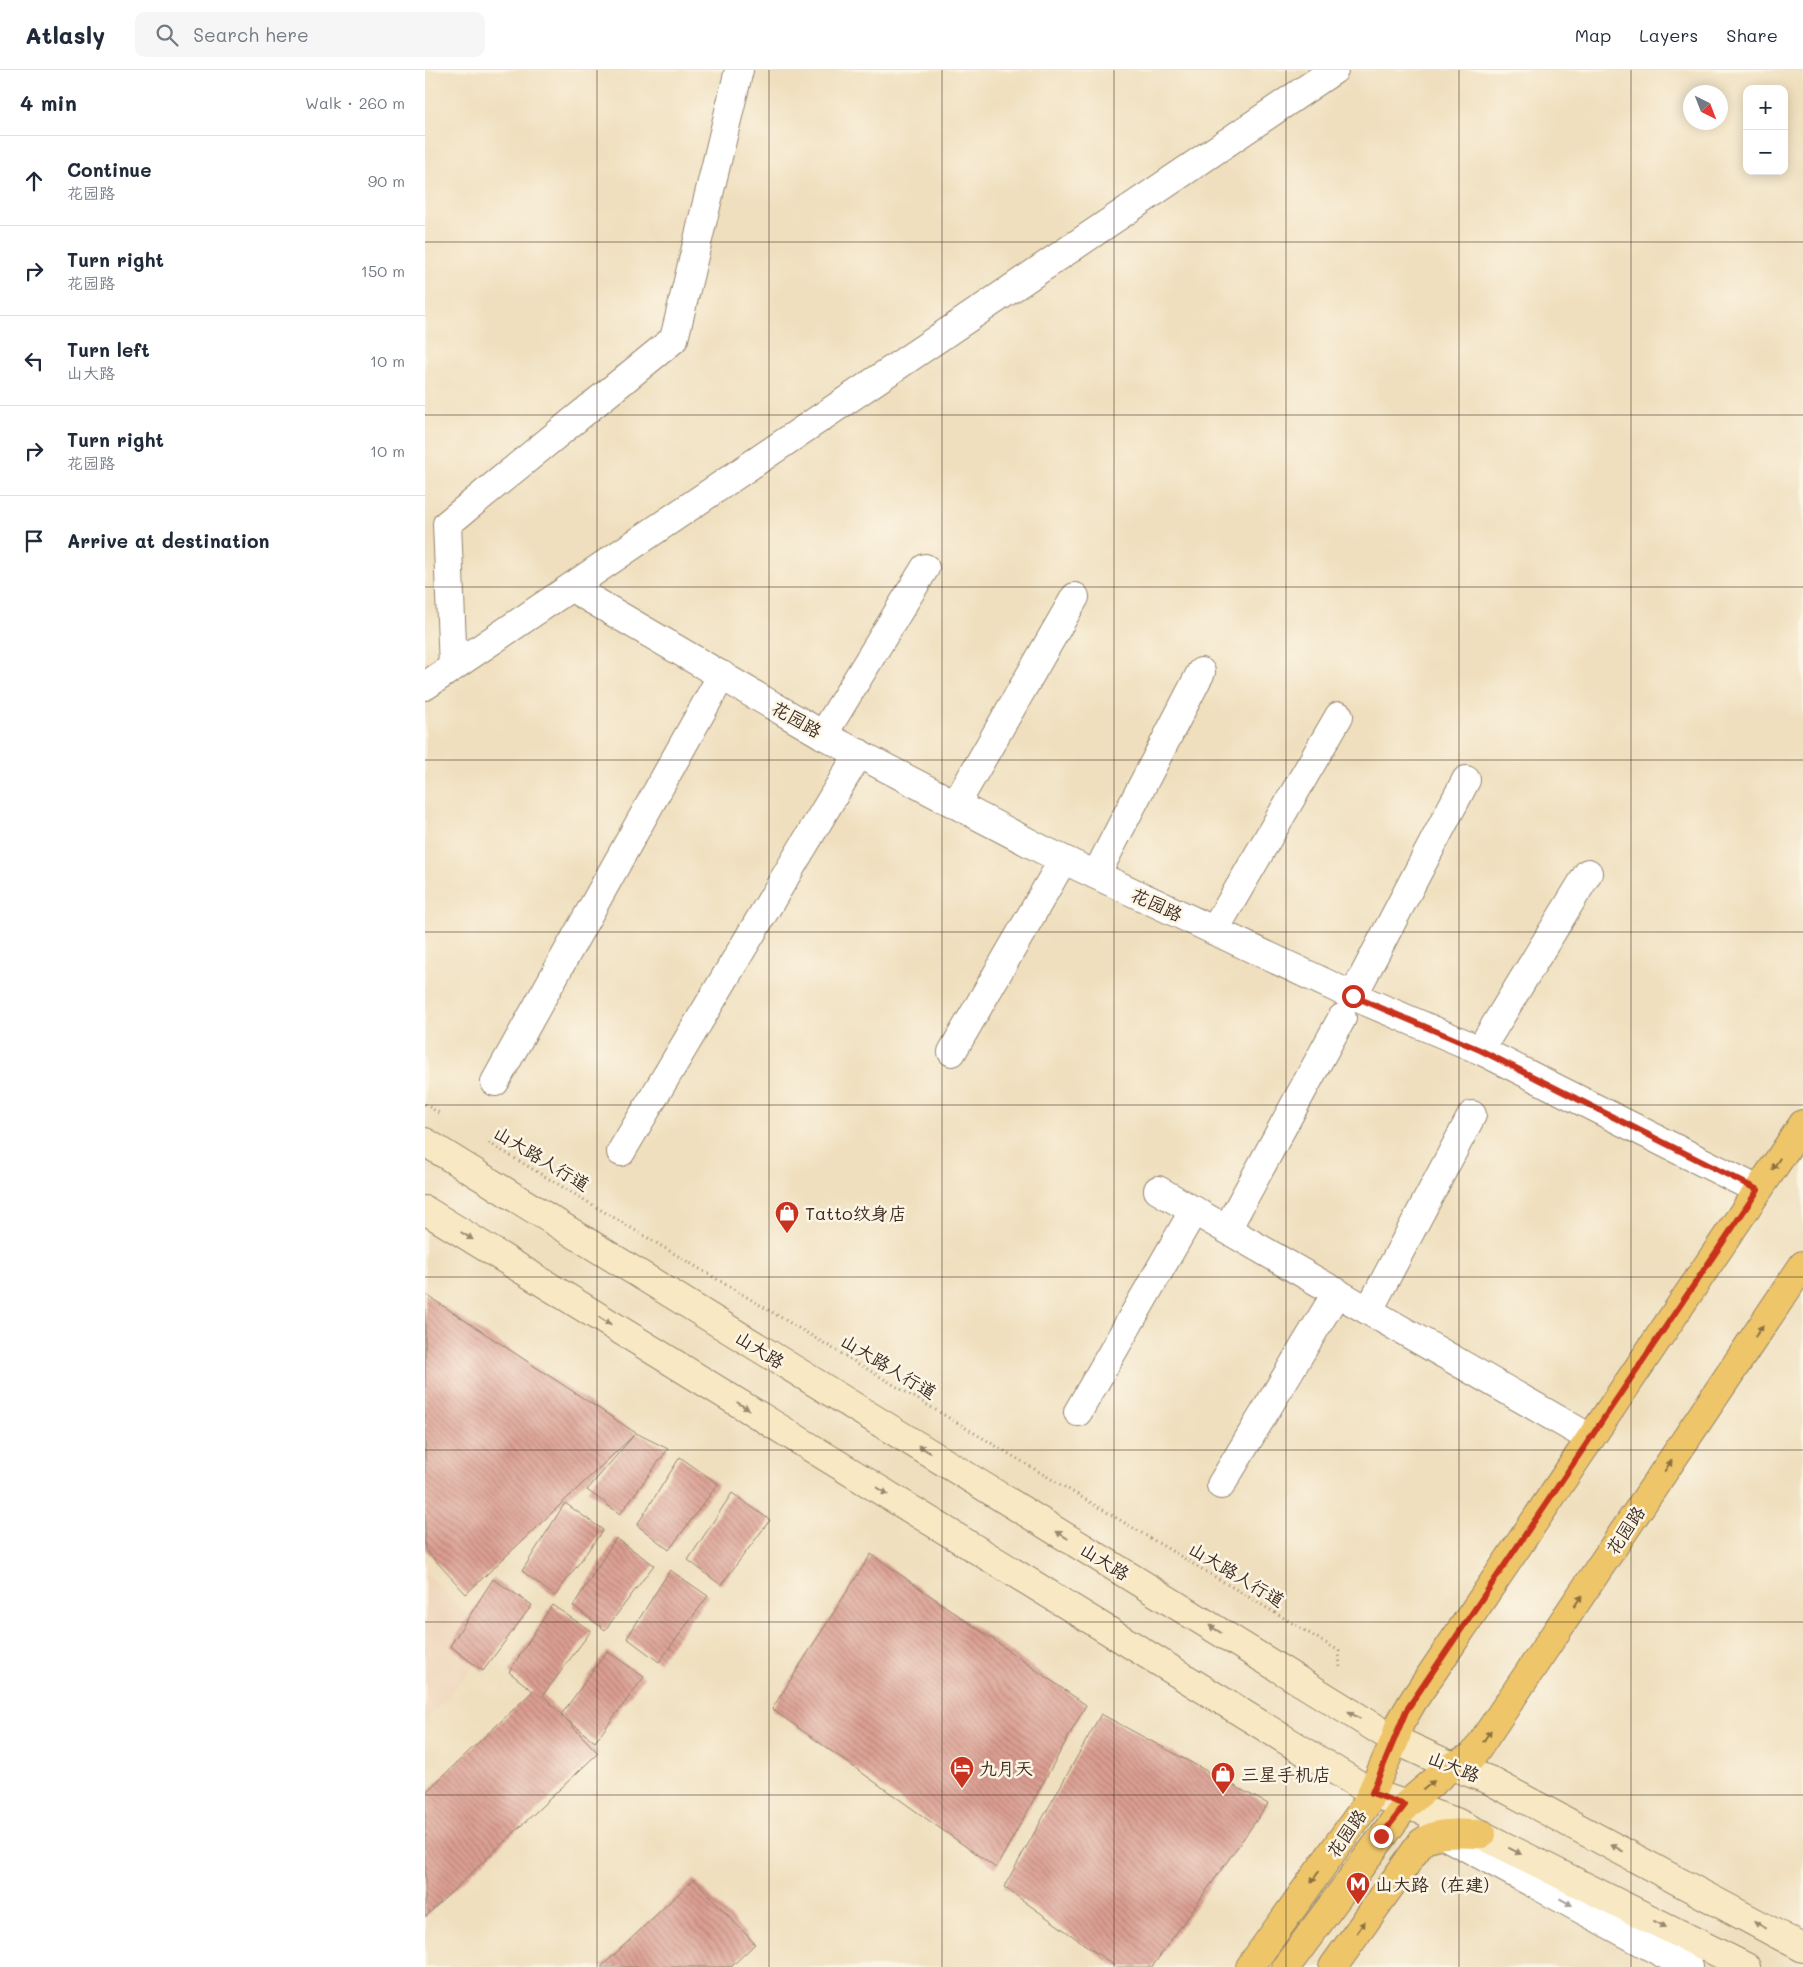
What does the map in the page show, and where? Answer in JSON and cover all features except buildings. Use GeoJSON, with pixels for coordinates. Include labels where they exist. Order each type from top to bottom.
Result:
{"type":"FeatureCollection","features":[{"type":"Feature","properties":{"kind":"main road","name":"花园路"},"geometry":{"type":"LineString","coordinates":[[1250,1967],[1356,1820],[1372,1793],[1395,1740],[1400,1723],[1413,1701],[1803,1124]]}},
{"type":"Feature","properties":{"kind":"main road","name":"山大路"},"geometry":{"type":"LineString","coordinates":[[425,1142],[1395,1740],[1452,1766],[1489,1780],[1803,1948]]}},
{"type":"Feature","properties":{"kind":"main road"},"geometry":{"type":"LineString","coordinates":[[425,1210],[1372,1793],[1456,1822],[1482,1834],[1746,1967]]}},
{"type":"Feature","properties":{"kind":"main road","name":"花园路"},"geometry":{"type":"LineString","coordinates":[[1287,1967],[1405,1805],[1452,1766],[1473,1757],[1803,1266]]}},
{"type":"Feature","properties":{"kind":"main road"},"geometry":{"type":"LineString","coordinates":[[1333,1967],[1421,1843],[1428,1838],[1444,1835],[1482,1834]]}},
{"type":"Feature","properties":{"kind":"street"},"geometry":{"type":"LineString","coordinates":[[425,541],[674,340],[739,70]]}},
{"type":"Feature","properties":{"kind":"street"},"geometry":{"type":"LineString","coordinates":[[425,686],[1334,70]]}},
{"type":"Feature","properties":{"kind":"street"},"geometry":{"type":"LineString","coordinates":[[447,524],[453,667]]}},
{"type":"Feature","properties":{"kind":"street"},"geometry":{"type":"LineString","coordinates":[[823,735],[925,568]]}},
{"type":"Feature","properties":{"kind":"street","name":"花园路"},"geometry":{"type":"LineString","coordinates":[[572,588],[823,735],[1063,860],[1214,930],[1348,1007],[1480,1050],[1758,1190]]}},
{"type":"Feature","properties":{"kind":"street"},"geometry":{"type":"LineString","coordinates":[[956,804],[1075,597]]}},
{"type":"Feature","properties":{"kind":"street"},"geometry":{"type":"LineString","coordinates":[[1096,875],[1201,672]]}},
{"type":"Feature","properties":{"kind":"street"},"geometry":{"type":"LineString","coordinates":[[495,1082],[721,675]]}},
{"type":"Feature","properties":{"kind":"street"},"geometry":{"type":"LineString","coordinates":[[1214,930],[1339,716]]}},
{"type":"Feature","properties":{"kind":"street"},"geometry":{"type":"LineString","coordinates":[[621,1152],[859,753]]}},
{"type":"Feature","properties":{"kind":"street"},"geometry":{"type":"LineString","coordinates":[[1227,1229],[1348,1007],[1466,780]]}},
{"type":"Feature","properties":{"kind":"street"},"geometry":{"type":"LineString","coordinates":[[952,1052],[1063,860]]}},
{"type":"Feature","properties":{"kind":"street"},"geometry":{"type":"LineString","coordinates":[[1480,1050],[1588,873]]}},
{"type":"Feature","properties":{"kind":"street"},"geometry":{"type":"LineString","coordinates":[[1369,1310],[1471,1115]]}},
{"type":"Feature","properties":{"kind":"street"},"geometry":{"type":"LineString","coordinates":[[1158,1190],[1590,1438]]}},
{"type":"Feature","properties":{"kind":"street"},"geometry":{"type":"LineString","coordinates":[[1078,1412],[1194,1210]]}},
{"type":"Feature","properties":{"kind":"street"},"geometry":{"type":"LineString","coordinates":[[1221,1485],[1337,1292]]}},
{"type":"Feature","properties":{"kind":"street"},"geometry":{"type":"LineString","coordinates":[[1405,1805],[1444,1835],[1688,1967]]}},
{"type":"Feature","properties":{"kind":"path"},"geometry":{"type":"LineString","coordinates":[[425,1104],[442,1114]]}},
{"type":"Feature","properties":{"kind":"path","name":"山大路人行道"},"geometry":{"type":"LineString","coordinates":[[485,1140],[1339,1651]]}},
{"type":"Feature","properties":{"kind":"shaded area"},"geometry":{"type":"Polygon","coordinates":[[[425,1572],[494,1643],[425,1722],[425,1572]]]}},
{"type":"Feature","properties":{"kind":"place","name":"Tatto纹身店"},"geometry":{"type":"Point","coordinates":[787,1234]}},
{"type":"Feature","properties":{"kind":"place","name":"九月天"},"geometry":{"type":"Point","coordinates":[962,1789]}},
{"type":"Feature","properties":{"kind":"place","name":"三星手机店"},"geometry":{"type":"Point","coordinates":[1223,1795]}},
{"type":"Feature","properties":{"kind":"place","name":"山大路（在建）"},"geometry":{"type":"Point","coordinates":[1358,1905]}},
{"type":"Feature","properties":{"kind":"route"},"geometry":{"type":"LineString","coordinates":[[1353,996],[1480,1050],[1758,1190],[1406,1711],[1372,1793],[1405,1805],[1381,1836]]}}]}
